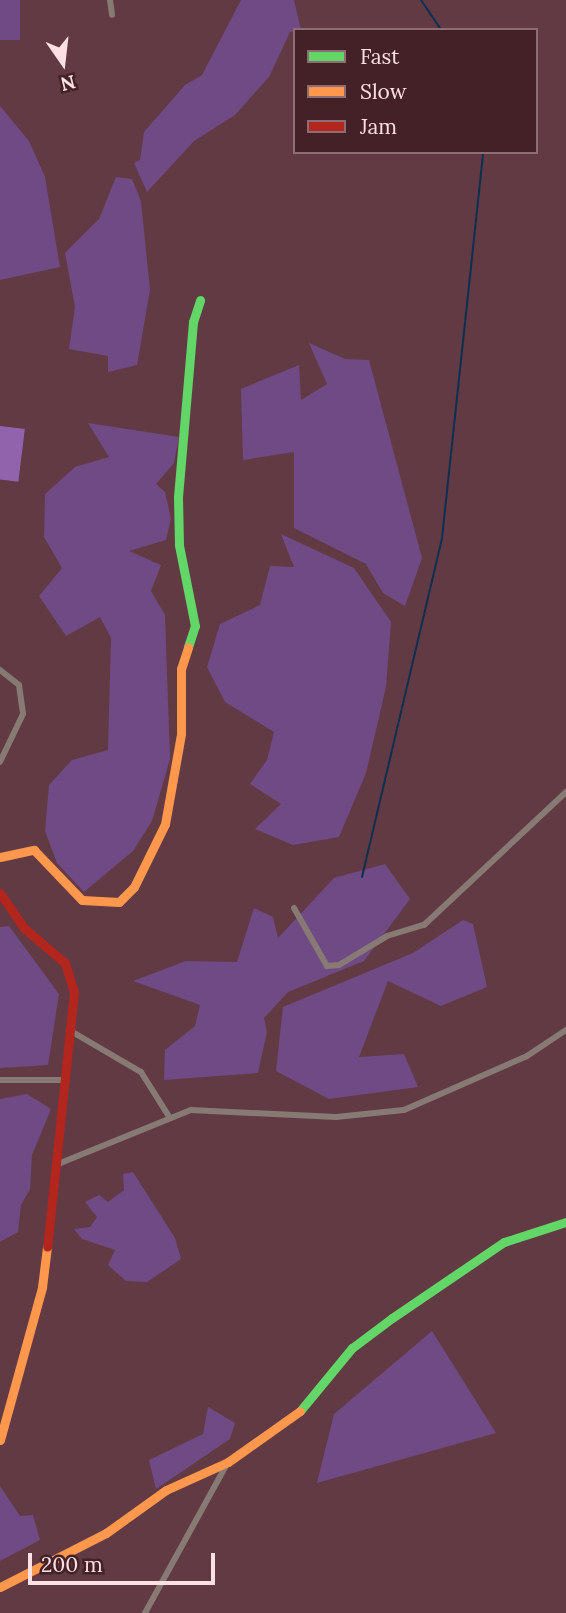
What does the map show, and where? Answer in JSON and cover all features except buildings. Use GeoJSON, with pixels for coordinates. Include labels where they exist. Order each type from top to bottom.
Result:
{"type":"FeatureCollection","features":[{"type":"Feature","properties":{"kind":"street"},"geometry":{"type":"LineString","coordinates":[[110,0],[111,15]]}},
{"type":"Feature","properties":{"kind":"street"},"geometry":{"type":"LineString","coordinates":[[0,857],[34,850],[82,901],[119,902],[134,887],[165,824],[181,734],[181,669],[195,626],[180,556],[178,497],[193,322],[200,300]]}},
{"type":"Feature","properties":{"kind":"street"},"geometry":{"type":"LineString","coordinates":[[0,670],[19,685],[23,714],[0,762]]}},
{"type":"Feature","properties":{"kind":"street"},"geometry":{"type":"LineString","coordinates":[[294,908],[327,966],[339,965],[387,936],[424,925],[566,792]]}},
{"type":"Feature","properties":{"kind":"street"},"geometry":{"type":"LineString","coordinates":[[0,893],[24,928],[72,976],[58,1164],[42,1287],[11,1411],[0,1440]]}},
{"type":"Feature","properties":{"kind":"street"},"geometry":{"type":"LineString","coordinates":[[69,1030],[141,1072],[168,1115]]}},
{"type":"Feature","properties":{"kind":"street"},"geometry":{"type":"LineString","coordinates":[[58,1164],[168,1115],[191,1111],[337,1117],[404,1110],[527,1056],[566,1030]]}},
{"type":"Feature","properties":{"kind":"street"},"geometry":{"type":"LineString","coordinates":[[0,1080],[63,1080]]}},
{"type":"Feature","properties":{"kind":"street"},"geometry":{"type":"LineString","coordinates":[[0,1587],[124,1522],[166,1490],[228,1462],[303,1409],[352,1348],[391,1318],[504,1242],[566,1222]]}},
{"type":"Feature","properties":{"kind":"street"},"geometry":{"type":"LineString","coordinates":[[0,1405],[11,1411]]}},
{"type":"Feature","properties":{"kind":"street"},"geometry":{"type":"LineString","coordinates":[[145,1613],[228,1462]]}},
{"type":"Feature","properties":{"kind":"shaded area"},"geometry":{"type":"Polygon","coordinates":[[[0,0],[20,0],[20,40],[0,40],[0,0]]]}},
{"type":"Feature","properties":{"kind":"shaded area"},"geometry":{"type":"Polygon","coordinates":[[[241,0],[294,0],[301,28],[293,28],[290,32],[269,77],[235,115],[194,141],[147,192],[134,163],[140,160],[144,132],[185,85],[202,75],[241,0]]]}},
{"type":"Feature","properties":{"kind":"shaded area"},"geometry":{"type":"Polygon","coordinates":[[[0,106],[29,141],[45,177],[60,267],[0,280],[0,106]]]}},
{"type":"Feature","properties":{"kind":"shaded area"},"geometry":{"type":"Polygon","coordinates":[[[116,177],[132,179],[141,201],[150,290],[137,365],[108,372],[108,356],[69,349],[75,307],[65,253],[99,219],[116,177]]]}},
{"type":"Feature","properties":{"kind":"shaded area"},"geometry":{"type":"Polygon","coordinates":[[[309,343],[345,359],[369,360],[422,558],[405,606],[383,593],[366,564],[294,528],[294,452],[243,460],[241,389],[299,365],[301,400],[327,384],[309,343]]]}},
{"type":"Feature","properties":{"kind":"shaded area"},"geometry":{"type":"Polygon","coordinates":[[[88,423],[179,437],[174,463],[156,484],[165,492],[171,518],[166,540],[129,551],[161,565],[151,591],[165,615],[170,759],[152,821],[133,851],[84,892],[57,863],[45,831],[49,785],[72,760],[108,750],[111,638],[100,617],[66,636],[39,596],[62,568],[44,537],[45,494],[75,467],[109,457],[88,423]]]}},
{"type":"Feature","properties":{"kind":"shaded area"},"geometry":{"type":"Polygon","coordinates":[[[0,426],[25,429],[18,482],[0,479],[0,426]]]}},
{"type":"Feature","properties":{"kind":"shaded area"},"geometry":{"type":"Polygon","coordinates":[[[281,534],[354,568],[391,622],[386,687],[366,773],[339,837],[293,845],[255,829],[281,804],[250,784],[267,760],[274,732],[225,702],[207,667],[220,624],[260,605],[270,566],[294,567],[281,534]]]}},
{"type":"Feature","properties":{"kind":"shaded area"},"geometry":{"type":"Polygon","coordinates":[[[385,864],[410,899],[364,961],[288,992],[264,1018],[267,1032],[258,1073],[164,1080],[165,1050],[195,1026],[200,1005],[133,981],[186,961],[237,962],[254,908],[273,917],[278,938],[334,878],[385,864]]]}},
{"type":"Feature","properties":{"kind":"shaded area"},"geometry":{"type":"Polygon","coordinates":[[[463,920],[473,924],[487,987],[441,1006],[388,981],[359,1057],[404,1054],[418,1087],[329,1099],[276,1071],[283,1007],[413,953],[463,920]]]}},
{"type":"Feature","properties":{"kind":"shaded area"},"geometry":{"type":"Polygon","coordinates":[[[9,926],[59,994],[48,1065],[0,1068],[0,927],[9,926]]]}},
{"type":"Feature","properties":{"kind":"shaded area"},"geometry":{"type":"Polygon","coordinates":[[[27,1094],[51,1109],[32,1155],[30,1189],[21,1205],[18,1232],[0,1242],[0,1099],[27,1094]]]}},
{"type":"Feature","properties":{"kind":"shaded area"},"geometry":{"type":"Polygon","coordinates":[[[133,1172],[175,1238],[181,1259],[147,1282],[126,1281],[108,1265],[115,1250],[82,1239],[74,1229],[90,1227],[97,1217],[85,1202],[99,1195],[108,1202],[124,1190],[123,1174],[133,1172]]]}},
{"type":"Feature","properties":{"kind":"shaded area"},"geometry":{"type":"Polygon","coordinates":[[[432,1331],[496,1433],[317,1483],[334,1414],[432,1331]]]}},
{"type":"Feature","properties":{"kind":"shaded area"},"geometry":{"type":"Polygon","coordinates":[[[208,1407],[235,1423],[230,1439],[156,1489],[149,1460],[203,1434],[208,1407]]]}},
{"type":"Feature","properties":{"kind":"shaded area"},"geometry":{"type":"Polygon","coordinates":[[[0,1486],[20,1516],[33,1515],[40,1540],[0,1561],[0,1486]]]}},
{"type":"Feature","properties":{"kind":"waterway"},"geometry":{"type":"LineString","coordinates":[[421,0],[440,28]]}},
{"type":"Feature","properties":{"kind":"waterway"},"geometry":{"type":"LineString","coordinates":[[362,877],[442,538],[483,154]]}},
{"type":"Feature","properties":{"kind":"traffic: fast"},"geometry":{"type":"LineString","coordinates":[[188,647],[195,626],[179,545],[178,497],[193,322],[200,300]]}},
{"type":"Feature","properties":{"kind":"traffic: fast"},"geometry":{"type":"LineString","coordinates":[[300,1411],[352,1348],[392,1318],[504,1242],[566,1222]]}},
{"type":"Feature","properties":{"kind":"traffic: slow"},"geometry":{"type":"LineString","coordinates":[[0,857],[34,850],[82,900],[119,902],[134,887],[165,824],[181,734],[181,669],[188,647]]}},
{"type":"Feature","properties":{"kind":"traffic: slow"},"geometry":{"type":"LineString","coordinates":[[0,1440],[42,1287],[47,1247]]}},
{"type":"Feature","properties":{"kind":"traffic: slow"},"geometry":{"type":"LineString","coordinates":[[0,1587],[106,1533],[166,1490],[228,1462],[300,1411]]}},
{"type":"Feature","properties":{"kind":"traffic: jam"},"geometry":{"type":"LineString","coordinates":[[0,893],[24,928],[65,963],[74,992],[47,1247]]}}]}
